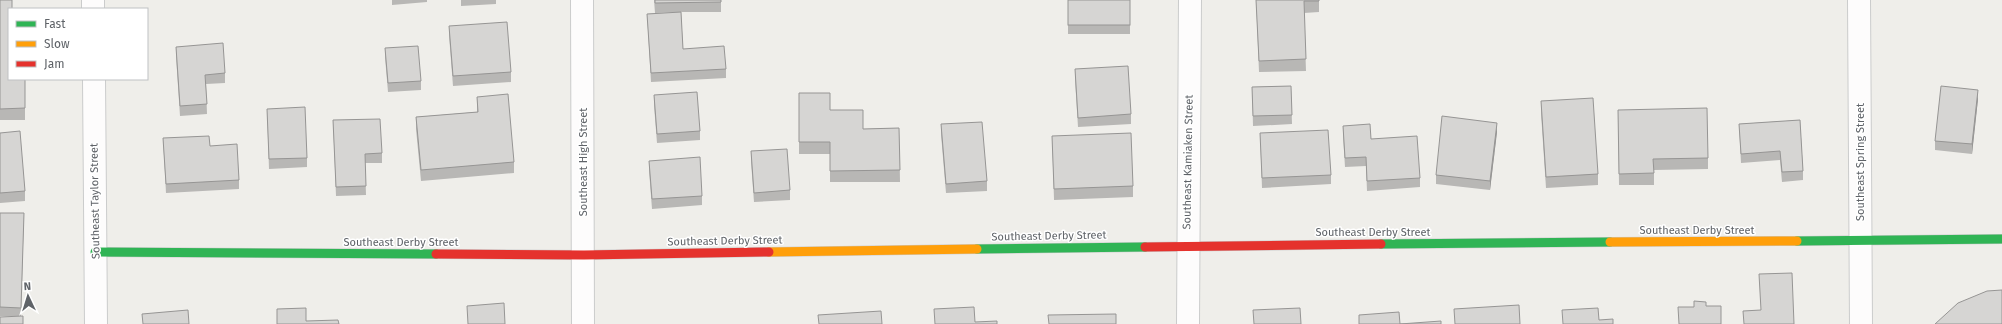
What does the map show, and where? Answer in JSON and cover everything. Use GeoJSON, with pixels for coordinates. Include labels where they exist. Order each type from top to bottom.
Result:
{"type":"FeatureCollection","features":[{"type":"Feature","properties":{"kind":"street","name":"Southeast High Street"},"geometry":{"type":"LineString","coordinates":[[582,0],[584,255],[583,324]]}},
{"type":"Feature","properties":{"kind":"street","name":"Southeast Kamiaken Street"},"geometry":{"type":"LineString","coordinates":[[1188,324],[1187,246],[1190,0]]}},
{"type":"Feature","properties":{"kind":"street","name":"Southeast Spring Street"},"geometry":{"type":"LineString","coordinates":[[1859,0],[1861,240],[1860,324]]}},
{"type":"Feature","properties":{"kind":"street","name":"Southeast Taylor Street"},"geometry":{"type":"LineString","coordinates":[[94,80],[96,324]]}},
{"type":"Feature","properties":{"kind":"street","name":"Southeast Derby Street"},"geometry":{"type":"LineString","coordinates":[[96,252],[584,255],[1187,246],[2002,239]]}},
{"type":"Feature","properties":{"kind":"building"},"geometry":{"type":"Polygon","coordinates":[[[0,0],[12,0],[12,8],[8,8],[8,80],[25,80],[25,108],[0,109],[0,0]]]}},
{"type":"Feature","properties":{"kind":"building"},"geometry":{"type":"Polygon","coordinates":[[[655,0],[721,0],[721,2],[655,3],[655,0]]]}},
{"type":"Feature","properties":{"kind":"building"},"geometry":{"type":"Polygon","coordinates":[[[1068,0],[1130,0],[1130,25],[1068,25],[1068,0]]]}},
{"type":"Feature","properties":{"kind":"building"},"geometry":{"type":"Polygon","coordinates":[[[1256,0],[1319,0],[1304,1],[1306,59],[1259,61],[1256,0]]]}},
{"type":"Feature","properties":{"kind":"building"},"geometry":{"type":"Polygon","coordinates":[[[681,12],[683,49],[724,46],[726,69],[651,73],[647,14],[681,12]]]}},
{"type":"Feature","properties":{"kind":"building"},"geometry":{"type":"Polygon","coordinates":[[[507,22],[511,72],[453,76],[449,26],[507,22]]]}},
{"type":"Feature","properties":{"kind":"building"},"geometry":{"type":"Polygon","coordinates":[[[223,43],[225,73],[205,75],[207,104],[180,106],[176,47],[223,43]]]}},
{"type":"Feature","properties":{"kind":"building"},"geometry":{"type":"Polygon","coordinates":[[[418,46],[421,81],[388,83],[385,48],[418,46]]]}},
{"type":"Feature","properties":{"kind":"building"},"geometry":{"type":"Polygon","coordinates":[[[1128,66],[1131,114],[1078,118],[1075,69],[1128,66]]]}},
{"type":"Feature","properties":{"kind":"building"},"geometry":{"type":"Polygon","coordinates":[[[1291,86],[1292,115],[1253,116],[1252,87],[1291,86]]]}},
{"type":"Feature","properties":{"kind":"building"},"geometry":{"type":"Polygon","coordinates":[[[1941,86],[1978,90],[1972,144],[1935,141],[1941,86]]]}},
{"type":"Feature","properties":{"kind":"building"},"geometry":{"type":"Polygon","coordinates":[[[697,92],[700,131],[657,134],[654,95],[697,92]]]}},
{"type":"Feature","properties":{"kind":"building"},"geometry":{"type":"Polygon","coordinates":[[[799,93],[830,93],[830,110],[863,110],[863,129],[899,128],[900,170],[830,171],[830,142],[799,142],[799,93]]]}},
{"type":"Feature","properties":{"kind":"building"},"geometry":{"type":"Polygon","coordinates":[[[508,94],[514,162],[421,170],[416,117],[478,112],[477,97],[508,94]]]}},
{"type":"Feature","properties":{"kind":"building"},"geometry":{"type":"Polygon","coordinates":[[[1593,98],[1598,174],[1546,177],[1541,101],[1593,98]]]}},
{"type":"Feature","properties":{"kind":"building"},"geometry":{"type":"Polygon","coordinates":[[[305,107],[307,158],[269,159],[267,109],[305,107]]]}},
{"type":"Feature","properties":{"kind":"building"},"geometry":{"type":"Polygon","coordinates":[[[1707,108],[1708,158],[1653,159],[1654,173],[1619,174],[1618,110],[1707,108]]]}},
{"type":"Feature","properties":{"kind":"building"},"geometry":{"type":"Polygon","coordinates":[[[1442,116],[1497,123],[1490,181],[1436,175],[1442,116]]]}},
{"type":"Feature","properties":{"kind":"building"},"geometry":{"type":"Polygon","coordinates":[[[380,119],[382,153],[365,154],[366,186],[336,187],[333,120],[380,119]]]}},
{"type":"Feature","properties":{"kind":"building"},"geometry":{"type":"Polygon","coordinates":[[[1800,120],[1803,171],[1782,172],[1780,151],[1741,154],[1739,124],[1800,120]]]}},
{"type":"Feature","properties":{"kind":"building"},"geometry":{"type":"Polygon","coordinates":[[[982,122],[987,181],[946,184],[941,124],[982,122]]]}},
{"type":"Feature","properties":{"kind":"building"},"geometry":{"type":"Polygon","coordinates":[[[1370,124],[1371,139],[1417,136],[1420,178],[1367,181],[1366,157],[1345,158],[1343,126],[1370,124]]]}},
{"type":"Feature","properties":{"kind":"building"},"geometry":{"type":"Polygon","coordinates":[[[1328,130],[1331,175],[1262,178],[1260,133],[1328,130]]]}},
{"type":"Feature","properties":{"kind":"building"},"geometry":{"type":"Polygon","coordinates":[[[20,131],[25,191],[0,193],[0,133],[20,131]]]}},
{"type":"Feature","properties":{"kind":"building"},"geometry":{"type":"Polygon","coordinates":[[[1131,133],[1133,186],[1054,189],[1052,136],[1131,133]]]}},
{"type":"Feature","properties":{"kind":"building"},"geometry":{"type":"Polygon","coordinates":[[[209,136],[210,146],[237,144],[239,180],[166,184],[163,138],[209,136]]]}},
{"type":"Feature","properties":{"kind":"building"},"geometry":{"type":"Polygon","coordinates":[[[787,149],[790,190],[754,193],[751,151],[787,149]]]}},
{"type":"Feature","properties":{"kind":"building"},"geometry":{"type":"Polygon","coordinates":[[[700,157],[702,196],[652,199],[649,161],[700,157]]]}},
{"type":"Feature","properties":{"kind":"building"},"geometry":{"type":"Polygon","coordinates":[[[0,213],[24,213],[21,308],[0,307],[0,213]]]}},
{"type":"Feature","properties":{"kind":"building"},"geometry":{"type":"Polygon","coordinates":[[[1792,273],[1794,324],[1744,324],[1743,311],[1761,310],[1759,274],[1792,273]]]}},
{"type":"Feature","properties":{"kind":"building"},"geometry":{"type":"Polygon","coordinates":[[[2002,290],[2002,324],[1935,324],[1958,303],[1987,291],[2002,290]]]}},
{"type":"Feature","properties":{"kind":"building"},"geometry":{"type":"Polygon","coordinates":[[[1694,301],[1706,302],[1706,306],[1721,306],[1721,324],[1679,324],[1678,307],[1694,307],[1694,301]]]}},
{"type":"Feature","properties":{"kind":"building"},"geometry":{"type":"Polygon","coordinates":[[[504,303],[505,324],[468,324],[467,306],[504,303]]]}},
{"type":"Feature","properties":{"kind":"building"},"geometry":{"type":"Polygon","coordinates":[[[1519,305],[1520,324],[1455,324],[1454,309],[1519,305]]]}},
{"type":"Feature","properties":{"kind":"building"},"geometry":{"type":"Polygon","coordinates":[[[974,307],[975,322],[997,321],[997,324],[935,324],[934,309],[974,307]]]}},
{"type":"Feature","properties":{"kind":"building"},"geometry":{"type":"Polygon","coordinates":[[[306,308],[306,321],[338,320],[339,324],[277,324],[277,309],[306,308]]]}},
{"type":"Feature","properties":{"kind":"building"},"geometry":{"type":"Polygon","coordinates":[[[1300,308],[1301,324],[1254,324],[1253,310],[1300,308]]]}},
{"type":"Feature","properties":{"kind":"building"},"geometry":{"type":"Polygon","coordinates":[[[1598,308],[1599,320],[1613,319],[1613,324],[1563,324],[1562,310],[1598,308]]]}},
{"type":"Feature","properties":{"kind":"building"},"geometry":{"type":"Polygon","coordinates":[[[188,310],[189,324],[143,324],[142,314],[188,310]]]}},
{"type":"Feature","properties":{"kind":"building"},"geometry":{"type":"Polygon","coordinates":[[[881,311],[882,324],[819,324],[818,315],[881,311]]]}},
{"type":"Feature","properties":{"kind":"building"},"geometry":{"type":"Polygon","coordinates":[[[1399,312],[1400,324],[1359,324],[1359,315],[1399,312]]]}},
{"type":"Feature","properties":{"kind":"building"},"geometry":{"type":"Polygon","coordinates":[[[1116,314],[1116,324],[1049,324],[1048,315],[1116,314]]]}},
{"type":"Feature","properties":{"kind":"building"},"geometry":{"type":"Polygon","coordinates":[[[23,316],[23,324],[0,324],[0,317],[23,316]]]}},
{"type":"Feature","properties":{"kind":"building"},"geometry":{"type":"Polygon","coordinates":[[[1441,321],[1441,324],[1400,324],[1441,321]]]}},
{"type":"Feature","properties":{"kind":"traffic: fast"},"geometry":{"type":"LineString","coordinates":[[1797,241],[2002,239]]}},
{"type":"Feature","properties":{"kind":"traffic: fast"},"geometry":{"type":"LineString","coordinates":[[1381,244],[1610,242]]}},
{"type":"Feature","properties":{"kind":"traffic: fast"},"geometry":{"type":"LineString","coordinates":[[977,249],[1145,247]]}},
{"type":"Feature","properties":{"kind":"traffic: fast"},"geometry":{"type":"LineString","coordinates":[[95,252],[436,254]]}},
{"type":"Feature","properties":{"kind":"traffic: slow"},"geometry":{"type":"LineString","coordinates":[[1610,242],[1797,241]]}},
{"type":"Feature","properties":{"kind":"traffic: slow"},"geometry":{"type":"LineString","coordinates":[[769,252],[977,249]]}},
{"type":"Feature","properties":{"kind":"traffic: jam"},"geometry":{"type":"LineString","coordinates":[[1145,247],[1381,244]]}},
{"type":"Feature","properties":{"kind":"traffic: jam"},"geometry":{"type":"LineString","coordinates":[[436,254],[584,255],[769,252]]}}]}
